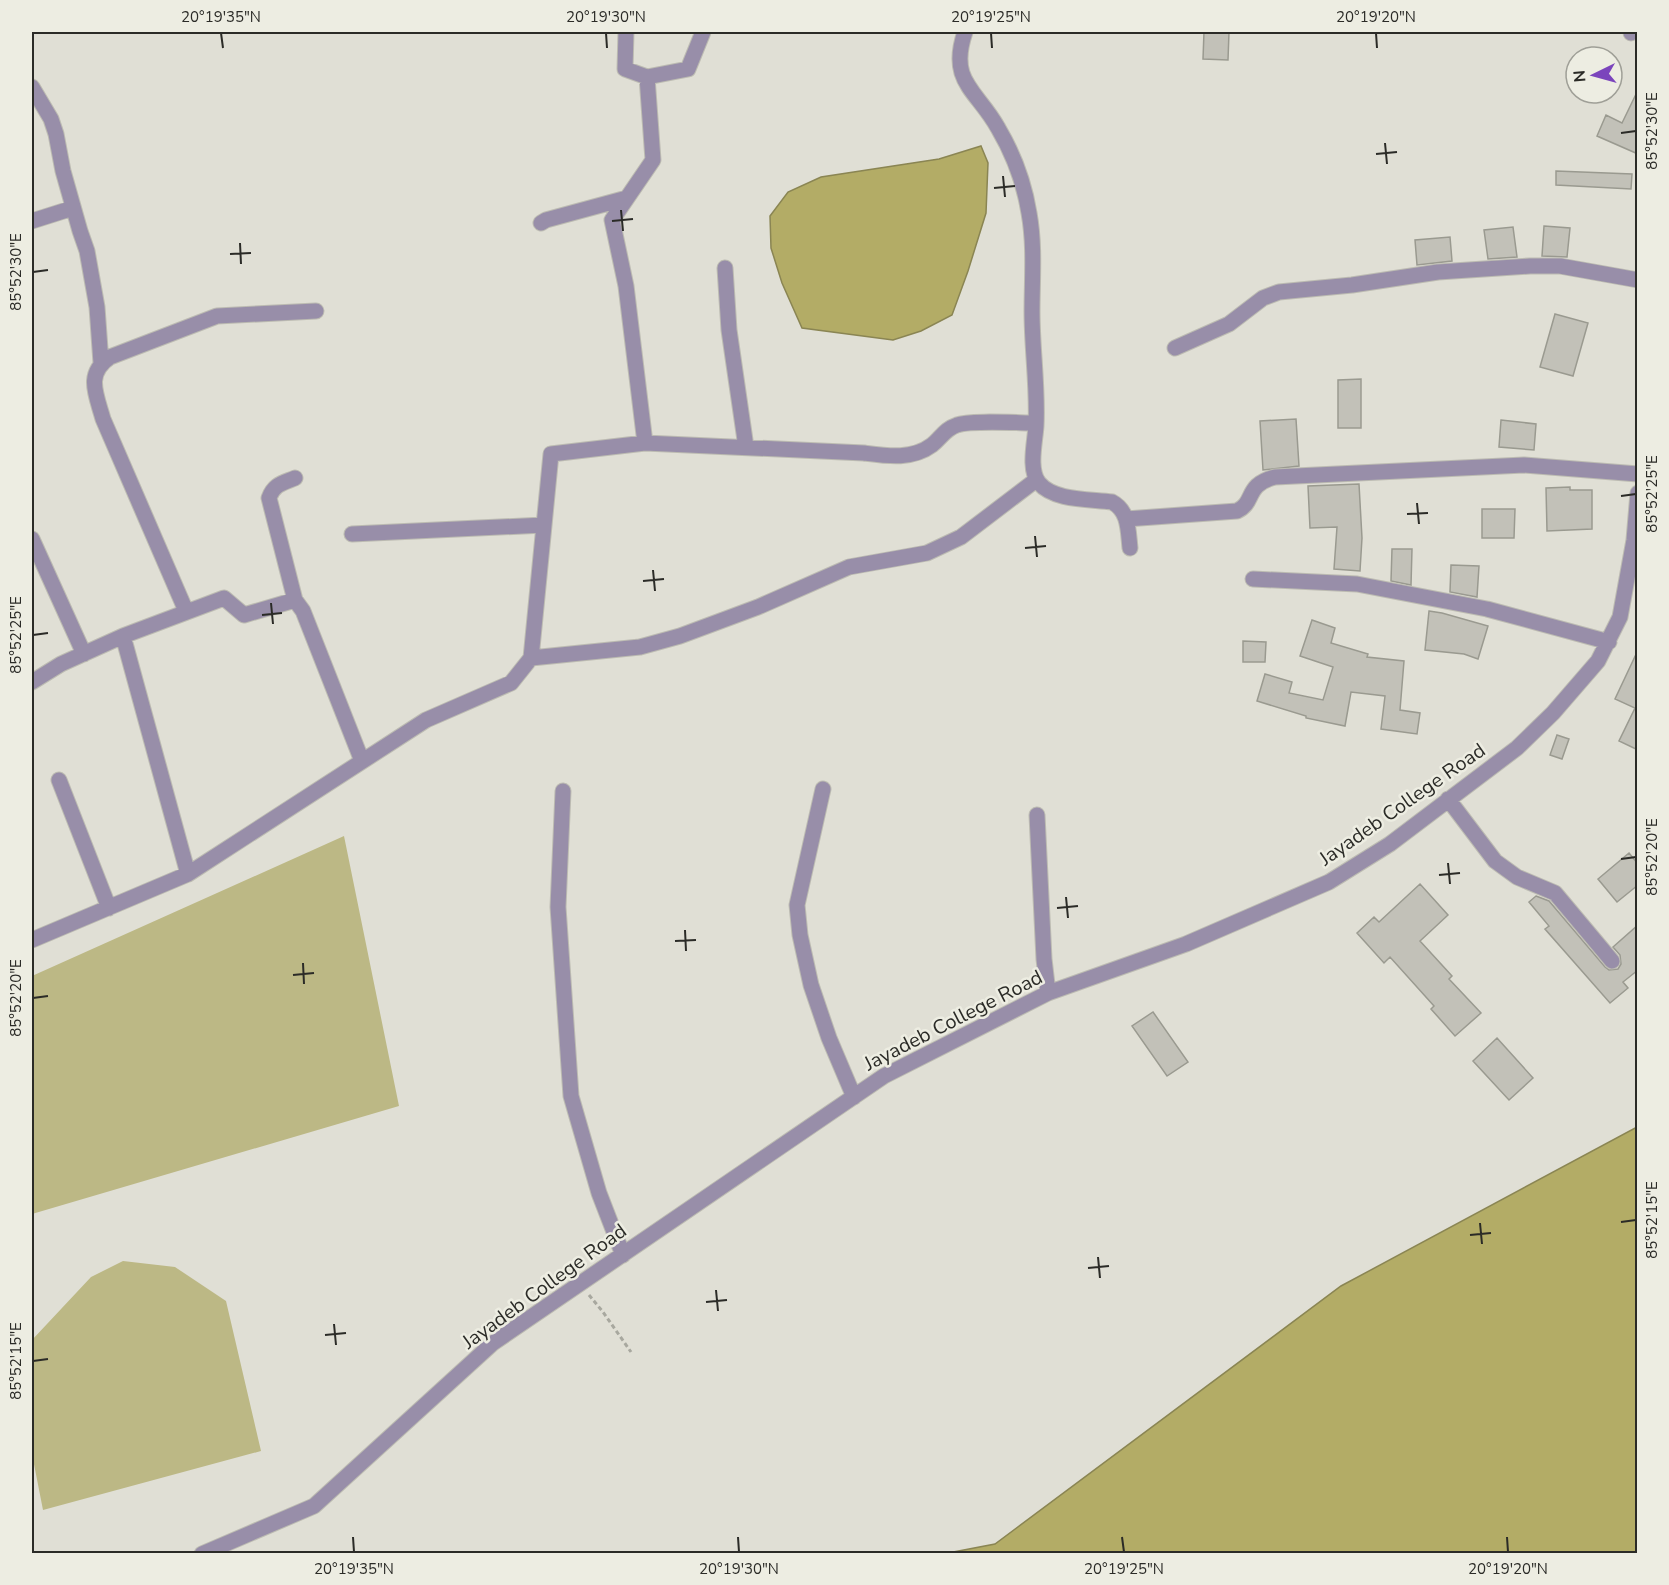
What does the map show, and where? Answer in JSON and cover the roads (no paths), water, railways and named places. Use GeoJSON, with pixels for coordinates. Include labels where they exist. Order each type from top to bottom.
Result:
{"type":"FeatureCollection","features":[{"type":"Feature","properties":{"kind":"street"},"geometry":{"type":"LineString","coordinates":[[626,32],[625,69],[647,76],[688,69],[703,32]]}},
{"type":"Feature","properties":{"kind":"street"},"geometry":{"type":"LineString","coordinates":[[965,32],[958,50],[961,73],[972,92],[998,126],[1020,171],[1029,214],[1034,267],[1032,314],[1036,373],[1036,423],[1033,467],[1036,480],[1043,488],[1059,495],[1112,502],[1120,506],[1126,519],[1130,548]]}},
{"type":"Feature","properties":{"kind":"street"},"geometry":{"type":"LineString","coordinates":[[645,443],[626,286],[612,220],[653,160],[647,76]]}},
{"type":"Feature","properties":{"kind":"street"},"geometry":{"type":"LineString","coordinates":[[32,87],[51,119],[73,208],[87,251],[95,296],[100,363]]}},
{"type":"Feature","properties":{"kind":"street"},"geometry":{"type":"LineString","coordinates":[[542,223],[627,198]]}},
{"type":"Feature","properties":{"kind":"street"},"geometry":{"type":"LineString","coordinates":[[32,221],[73,208]]}},
{"type":"Feature","properties":{"kind":"street"},"geometry":{"type":"LineString","coordinates":[[1175,348],[1229,324],[1263,298],[1279,292],[1352,285],[1438,272],[1530,266],[1560,266],[1638,280]]}},
{"type":"Feature","properties":{"kind":"street"},"geometry":{"type":"LineString","coordinates":[[726,268],[729,330],[746,447]]}},
{"type":"Feature","properties":{"kind":"street"},"geometry":{"type":"LineString","coordinates":[[186,611],[103,419],[95,394],[95,372],[100,363],[110,357],[217,316],[316,311]]}},
{"type":"Feature","properties":{"kind":"street"},"geometry":{"type":"LineString","coordinates":[[32,940],[188,874],[426,720],[511,683],[531,658],[551,454],[645,443],[893,456],[911,455],[932,445],[946,430],[959,424],[1036,423]]}},
{"type":"Feature","properties":{"kind":"street"},"geometry":{"type":"LineString","coordinates":[[1126,519],[1237,511],[1245,504],[1257,484],[1275,477],[1524,465],[1638,474]]}},
{"type":"Feature","properties":{"kind":"street"},"geometry":{"type":"LineString","coordinates":[[295,478],[277,485],[269,498],[295,600],[303,611],[363,761]]}},
{"type":"Feature","properties":{"kind":"street"},"geometry":{"type":"LineString","coordinates":[[531,658],[640,646],[680,636],[758,608],[849,567],[927,553],[961,537],[1036,480]]}},
{"type":"Feature","properties":{"kind":"street","name":"Jayadeb College Road"},"geometry":{"type":"LineString","coordinates":[[202,1554],[314,1506],[493,1343],[884,1076],[1048,993],[1186,944],[1329,882],[1390,844],[1517,748],[1553,712],[1598,661],[1620,617],[1634,540],[1638,493]]}},
{"type":"Feature","properties":{"kind":"street"},"geometry":{"type":"LineString","coordinates":[[352,534],[544,525]]}},
{"type":"Feature","properties":{"kind":"street"},"geometry":{"type":"LineString","coordinates":[[32,539],[84,654]]}},
{"type":"Feature","properties":{"kind":"street"},"geometry":{"type":"LineString","coordinates":[[1253,579],[1357,584],[1487,609],[1609,642]]}},
{"type":"Feature","properties":{"kind":"street"},"geometry":{"type":"LineString","coordinates":[[32,682],[61,664],[123,636],[224,598],[244,615],[295,600]]}},
{"type":"Feature","properties":{"kind":"street"},"geometry":{"type":"LineString","coordinates":[[123,636],[188,874]]}},
{"type":"Feature","properties":{"kind":"street"},"geometry":{"type":"LineString","coordinates":[[58,780],[108,908]]}},
{"type":"Feature","properties":{"kind":"street"},"geometry":{"type":"LineString","coordinates":[[823,789],[797,905],[800,935],[811,985],[829,1038],[854,1097]]}},
{"type":"Feature","properties":{"kind":"street"},"geometry":{"type":"LineString","coordinates":[[563,791],[558,907],[571,1096],[599,1193],[623,1255]]}},
{"type":"Feature","properties":{"kind":"street"},"geometry":{"type":"LineString","coordinates":[[1448,799],[1496,861],[1517,878],[1555,893],[1612,961]]}},
{"type":"Feature","properties":{"kind":"street"},"geometry":{"type":"LineString","coordinates":[[1037,815],[1044,959],[1048,993]]}}]}
